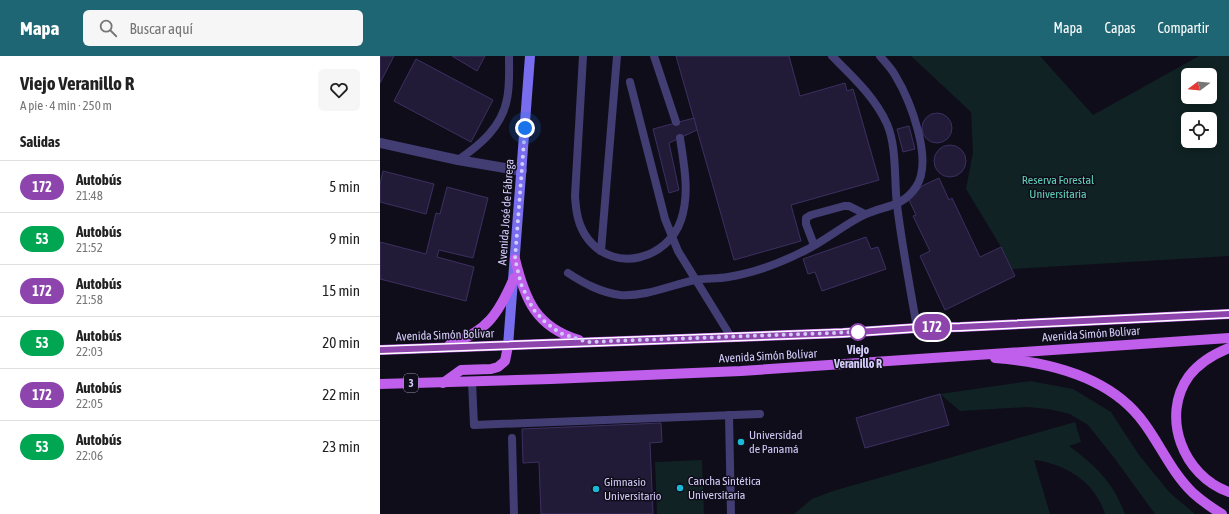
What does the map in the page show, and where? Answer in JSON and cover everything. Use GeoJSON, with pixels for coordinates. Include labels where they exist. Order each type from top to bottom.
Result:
{"type":"FeatureCollection","features":[{"type":"Feature","properties":{"kind":"main road"},"geometry":{"type":"LineString","coordinates":[[515,259],[524,292],[533,309],[539,316],[551,328],[560,333],[587,342]]}},
{"type":"Feature","properties":{"kind":"main road"},"geometry":{"type":"LineString","coordinates":[[440,348],[470,337],[487,324],[500,307],[514,278]]}},
{"type":"Feature","properties":{"kind":"main road","name":"Avenida Simón Bolívar"},"geometry":{"type":"LineString","coordinates":[[380,350],[843,333],[917,328],[1229,314]]}},
{"type":"Feature","properties":{"kind":"main road","name":"Avenida Simón Bolívar"},"geometry":{"type":"LineString","coordinates":[[380,384],[472,382],[756,370],[957,355],[1229,338]]}},
{"type":"Feature","properties":{"kind":"main road"},"geometry":{"type":"LineString","coordinates":[[443,383],[461,370],[491,369],[498,367],[505,361],[508,346]]}},
{"type":"Feature","properties":{"kind":"main road"},"geometry":{"type":"LineString","coordinates":[[1229,348],[1210,357],[1200,364],[1188,377],[1181,391],[1176,416],[1178,436],[1185,455],[1191,465],[1215,486],[1229,492]]}},
{"type":"Feature","properties":{"kind":"main road"},"geometry":{"type":"LineString","coordinates":[[957,355],[1005,359],[1045,366],[1081,376],[1110,390],[1132,408],[1144,422],[1164,454],[1192,492],[1222,514]]}},
{"type":"Feature","properties":{"kind":"street","name":"Avenida José de Fábrega"},"geometry":{"type":"LineString","coordinates":[[508,346],[530,56]]}},
{"type":"Feature","properties":{"kind":"street"},"geometry":{"type":"LineString","coordinates":[[380,143],[458,160],[522,171]]}},
{"type":"Feature","properties":{"kind":"lane"},"geometry":{"type":"LineString","coordinates":[[458,160],[491,134],[505,110],[508,98],[509,56]]}},
{"type":"Feature","properties":{"kind":"lane"},"geometry":{"type":"LineString","coordinates":[[583,56],[574,196],[580,228],[588,240],[601,251],[611,256],[626,260],[640,258],[654,252],[672,238],[681,220],[686,198],[686,172],[680,138]]}},
{"type":"Feature","properties":{"kind":"lane"},"geometry":{"type":"LineString","coordinates":[[601,251],[617,56]]}},
{"type":"Feature","properties":{"kind":"lane"},"geometry":{"type":"LineString","coordinates":[[654,56],[676,122]]}},
{"type":"Feature","properties":{"kind":"lane"},"geometry":{"type":"LineString","coordinates":[[832,56],[866,92],[887,124],[893,148],[897,204],[917,328]]}},
{"type":"Feature","properties":{"kind":"lane"},"geometry":{"type":"LineString","coordinates":[[568,273],[585,284],[603,292],[623,295],[644,293],[696,280],[727,278],[756,272],[804,252],[865,214],[897,204],[905,199],[917,186],[923,172],[923,156],[912,111],[895,74],[880,56]]}},
{"type":"Feature","properties":{"kind":"lane"},"geometry":{"type":"LineString","coordinates":[[630,82],[658,200],[672,238],[731,337]]}},
{"type":"Feature","properties":{"kind":"lane"},"geometry":{"type":"LineString","coordinates":[[814,245],[806,224],[806,218],[811,214],[849,206],[865,214]]}},
{"type":"Feature","properties":{"kind":"lane"},"geometry":{"type":"LineString","coordinates":[[472,382],[474,425],[760,414]]}},
{"type":"Feature","properties":{"kind":"lane"},"geometry":{"type":"LineString","coordinates":[[729,415],[731,514]]}},
{"type":"Feature","properties":{"kind":"lane"},"geometry":{"type":"LineString","coordinates":[[512,438],[514,514]]}},
{"type":"Feature","properties":{"kind":"green space","name":"Reserva Forestal Universitaria"},"geometry":{"type":"Polygon","coordinates":[[[911,56],[1040,56],[1093,115],[1199,56],[1229,56],[1229,256],[1012,269],[1001,247],[966,189],[973,152],[971,112],[911,56]]]}},
{"type":"Feature","properties":{"kind":"green space"},"geometry":{"type":"Polygon","coordinates":[[[1030,381],[1073,389],[1111,412],[1139,455],[1170,493],[1195,514],[1155,514],[1088,425],[1070,414],[1048,409],[1027,407],[960,411],[940,394],[1030,381]]]}},
{"type":"Feature","properties":{"kind":"green space"},"geometry":{"type":"Polygon","coordinates":[[[1075,422],[1081,442],[1069,446],[1103,476],[1115,493],[1125,514],[1105,514],[1094,493],[1078,476],[1068,470],[1046,462],[1034,460],[1050,514],[794,514],[812,499],[833,491],[1075,422]]]}},
{"type":"Feature","properties":{"kind":"green space","name":"Cancha Sintética Universitaria"},"geometry":{"type":"Polygon","coordinates":[[[702,460],[704,514],[657,514],[655,462],[702,460]]]}},
{"type":"Feature","properties":{"kind":"building"},"geometry":{"type":"Polygon","coordinates":[[[380,56],[394,56],[380,83],[380,56]]]}},
{"type":"Feature","properties":{"kind":"building"},"geometry":{"type":"Polygon","coordinates":[[[452,56],[485,56],[477,71],[452,56]]]}},
{"type":"Feature","properties":{"kind":"building"},"geometry":{"type":"Polygon","coordinates":[[[676,56],[789,56],[800,96],[845,83],[847,91],[853,89],[879,180],[791,205],[801,241],[734,260],[676,56]]]}},
{"type":"Feature","properties":{"kind":"building"},"geometry":{"type":"Polygon","coordinates":[[[416,59],[493,100],[471,142],[394,101],[416,59]]]}},
{"type":"Feature","properties":{"kind":"building"},"geometry":{"type":"Polygon","coordinates":[[[937,113],[948,117],[952,128],[948,139],[937,143],[926,139],[922,128],[926,117],[937,113]]]}},
{"type":"Feature","properties":{"kind":"building"},"geometry":{"type":"Polygon","coordinates":[[[694,118],[697,130],[669,143],[679,190],[669,193],[653,129],[694,118]]]}},
{"type":"Feature","properties":{"kind":"building"},"geometry":{"type":"Polygon","coordinates":[[[909,126],[915,149],[903,152],[897,129],[909,126]]]}},
{"type":"Feature","properties":{"kind":"building"},"geometry":{"type":"Polygon","coordinates":[[[950,145],[959,148],[963,152],[966,161],[963,170],[959,174],[950,177],[941,174],[937,170],[934,161],[937,152],[941,148],[950,145]]]}},
{"type":"Feature","properties":{"kind":"building"},"geometry":{"type":"Polygon","coordinates":[[[383,171],[434,184],[426,214],[380,202],[380,184],[383,171]]]}},
{"type":"Feature","properties":{"kind":"building"},"geometry":{"type":"Polygon","coordinates":[[[939,178],[949,200],[952,198],[980,257],[1001,247],[1015,276],[945,310],[920,256],[930,251],[913,216],[916,215],[909,200],[922,186],[939,178]]]}},
{"type":"Feature","properties":{"kind":"building"},"geometry":{"type":"Polygon","coordinates":[[[447,187],[488,198],[473,258],[439,250],[437,257],[474,267],[466,301],[380,279],[380,242],[426,254],[436,213],[440,214],[447,187]]]}},
{"type":"Feature","properties":{"kind":"building"},"geometry":{"type":"Polygon","coordinates":[[[866,237],[871,249],[878,247],[886,269],[822,291],[815,272],[808,274],[803,259],[866,237]]]}},
{"type":"Feature","properties":{"kind":"building"},"geometry":{"type":"Polygon","coordinates":[[[940,394],[949,425],[865,448],[856,418],[940,394]]]}},
{"type":"Feature","properties":{"kind":"building","name":"Gimnasio Universitario"},"geometry":{"type":"Polygon","coordinates":[[[661,423],[662,442],[650,443],[653,514],[541,514],[539,462],[523,463],[522,429],[661,423]]]}},
{"type":"Feature","properties":{"kind":"bus line","name":"172"},"geometry":{"type":"LineString","coordinates":[[380,350],[843,333],[1117,318],[1229,314]]}},
{"type":"Feature","properties":{"kind":"place","name":"Viejo Veranillo R"},"geometry":{"type":"Point","coordinates":[858,332]}},
{"type":"Feature","properties":{"kind":"place","name":"Universidad de Panamá"},"geometry":{"type":"Point","coordinates":[741,442]}},
{"type":"Feature","properties":{"kind":"place","name":"Cancha Sintética Universitaria"},"geometry":{"type":"Point","coordinates":[680,488]}},
{"type":"Feature","properties":{"kind":"place","name":"Gimnasio Universitario"},"geometry":{"type":"Point","coordinates":[596,489]}},
{"type":"Feature","properties":{"kind":"route"},"geometry":{"type":"LineString","coordinates":[[525,128],[515,259],[521,284],[528,301],[533,309],[551,328],[560,333],[587,342],[858,332]]}}]}
